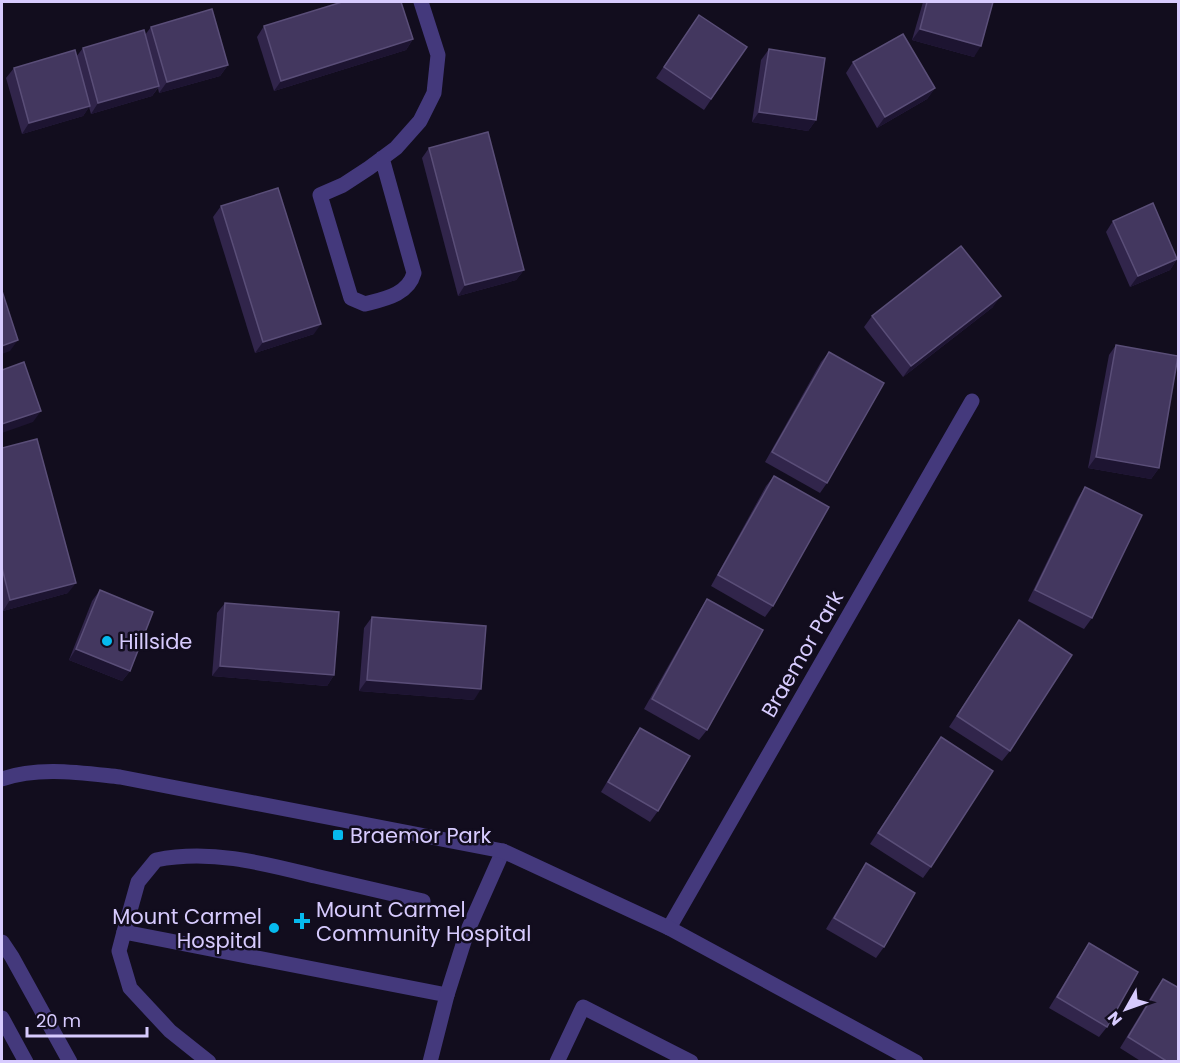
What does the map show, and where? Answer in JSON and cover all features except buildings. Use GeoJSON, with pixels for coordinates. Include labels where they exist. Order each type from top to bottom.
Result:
{"type":"FeatureCollection","features":[{"type":"Feature","properties":{"kind":"street"},"geometry":{"type":"LineString","coordinates":[[382,158],[414,273],[412,282],[401,292],[365,304],[351,298],[320,195],[343,185],[396,148],[420,121],[434,93],[438,55],[421,2]]}},
{"type":"Feature","properties":{"kind":"street","name":"Braemor Park"},"geometry":{"type":"LineString","coordinates":[[669,928],[972,401]]}},
{"type":"Feature","properties":{"kind":"street"},"geometry":{"type":"LineString","coordinates":[[2,779],[63,771],[120,777],[503,851],[669,928],[916,1062]]}},
{"type":"Feature","properties":{"kind":"street"},"geometry":{"type":"LineString","coordinates":[[430,1062],[447,995],[467,932],[503,851]]}},
{"type":"Feature","properties":{"kind":"street"},"geometry":{"type":"LineString","coordinates":[[208,1062],[170,1031],[130,988],[119,951],[138,882],[156,860],[179,855],[217,856],[261,863],[423,902]]}},
{"type":"Feature","properties":{"kind":"street"},"geometry":{"type":"LineString","coordinates":[[124,932],[447,995]]}},
{"type":"Feature","properties":{"kind":"street"},"geometry":{"type":"LineString","coordinates":[[2,942],[70,1062]]}},
{"type":"Feature","properties":{"kind":"street"},"geometry":{"type":"LineString","coordinates":[[557,1062],[583,1007],[691,1062]]}},
{"type":"Feature","properties":{"kind":"street"},"geometry":{"type":"LineString","coordinates":[[2,1018],[26,1062]]}},
{"type":"Feature","properties":{"kind":"place","name":"Hillside"},"geometry":{"type":"Point","coordinates":[107,641]}},
{"type":"Feature","properties":{"kind":"place","name":"Braemor Park"},"geometry":{"type":"Point","coordinates":[338,835]}},
{"type":"Feature","properties":{"kind":"place","name":"Mount Carmel Community Hospital"},"geometry":{"type":"Point","coordinates":[302,921]}},
{"type":"Feature","properties":{"kind":"place","name":"Mount Carmel Hospital"},"geometry":{"type":"Point","coordinates":[274,928]}}]}
